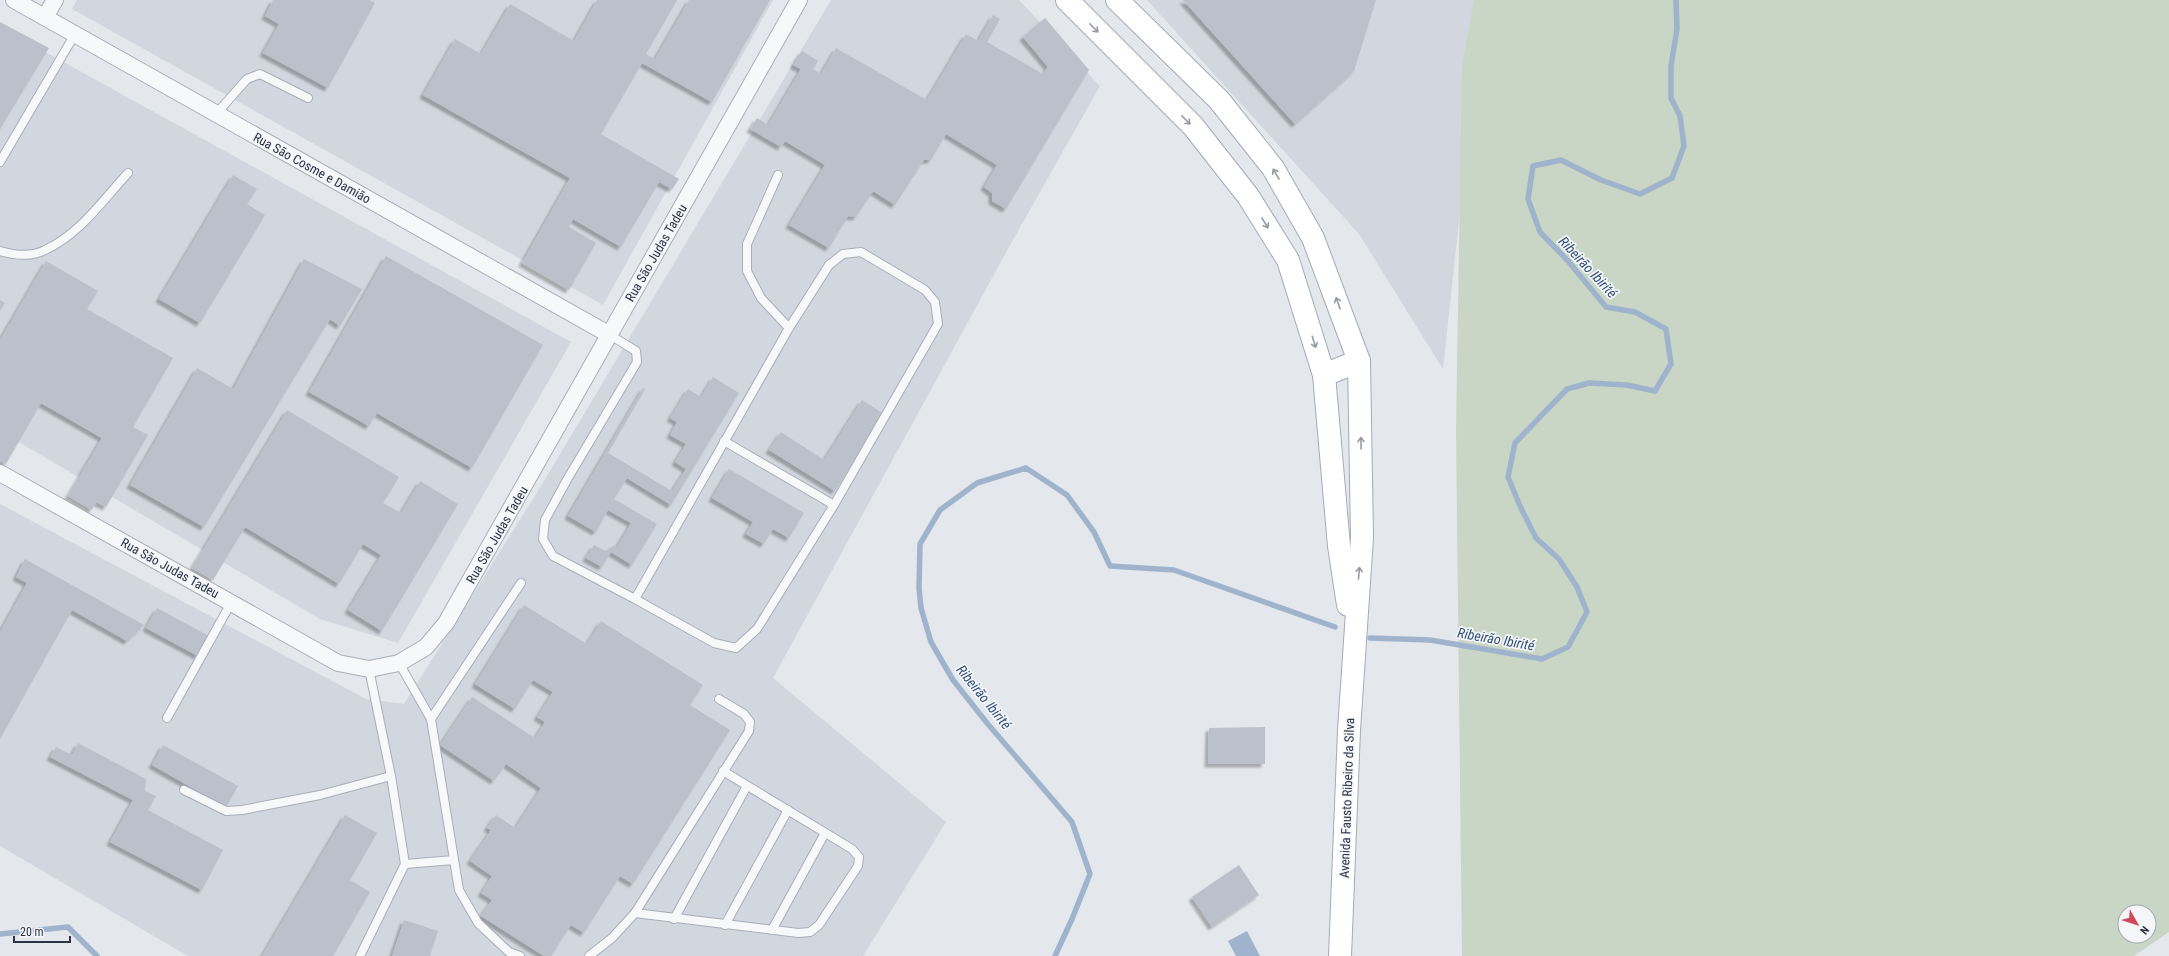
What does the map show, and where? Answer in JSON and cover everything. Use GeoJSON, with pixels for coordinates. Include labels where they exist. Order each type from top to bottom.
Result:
{"type":"FeatureCollection","features":[{"type":"Feature","properties":{"kind":"main road"},"geometry":{"type":"LineString","coordinates":[[1067,0],[1192,126],[1248,196],[1288,260],[1324,375],[1339,546],[1354,640]]}},
{"type":"Feature","properties":{"kind":"main road"},"geometry":{"type":"LineString","coordinates":[[1117,0],[1218,100],[1273,168],[1313,238],[1359,361],[1362,538],[1354,640]]}},
{"type":"Feature","properties":{"kind":"main road"},"geometry":{"type":"LineString","coordinates":[[1324,375],[1359,361]]}},
{"type":"Feature","properties":{"kind":"main road","name":"Avenida Fausto Ribeiro da Silva"},"geometry":{"type":"LineString","coordinates":[[1340,956],[1354,640]]}},
{"type":"Feature","properties":{"kind":"street","name":"Rua São Cosme e Damião"},"geometry":{"type":"LineString","coordinates":[[14,0],[610,335]]}},
{"type":"Feature","properties":{"kind":"street"},"geometry":{"type":"LineString","coordinates":[[45,17],[55,0]]}},
{"type":"Feature","properties":{"kind":"street","name":"Rua São Judas Tadeu"},"geometry":{"type":"LineString","coordinates":[[0,473],[338,663],[369,668],[399,663],[426,647],[446,623],[800,0]]}},
{"type":"Feature","properties":{"kind":"lane"},"geometry":{"type":"LineString","coordinates":[[0,162],[75,34]]}},
{"type":"Feature","properties":{"kind":"lane"},"geometry":{"type":"LineString","coordinates":[[216,114],[247,79],[260,74],[308,98]]}},
{"type":"Feature","properties":{"kind":"lane"},"geometry":{"type":"LineString","coordinates":[[0,251],[16,255],[44,251],[71,234],[128,173]]}},
{"type":"Feature","properties":{"kind":"lane"},"geometry":{"type":"LineString","coordinates":[[778,174],[747,244],[747,271],[761,298],[789,328]]}},
{"type":"Feature","properties":{"kind":"lane"},"geometry":{"type":"LineString","coordinates":[[610,335],[636,351],[637,362],[544,520],[543,539],[553,556],[714,643],[736,648],[757,629],[834,505],[938,324],[935,302],[925,290],[860,252],[843,254],[828,264],[789,328],[635,599]]}},
{"type":"Feature","properties":{"kind":"lane"},"geometry":{"type":"LineString","coordinates":[[724,441],[834,505]]}},
{"type":"Feature","properties":{"kind":"lane"},"geometry":{"type":"LineString","coordinates":[[431,719],[521,583]]}},
{"type":"Feature","properties":{"kind":"lane"},"geometry":{"type":"LineString","coordinates":[[167,718],[231,603]]}},
{"type":"Feature","properties":{"kind":"lane"},"geometry":{"type":"LineString","coordinates":[[399,663],[431,719],[459,890],[478,923],[509,952],[520,956]]}},
{"type":"Feature","properties":{"kind":"lane"},"geometry":{"type":"LineString","coordinates":[[360,956],[405,864],[391,776],[369,668]]}},
{"type":"Feature","properties":{"kind":"lane"},"geometry":{"type":"LineString","coordinates":[[589,956],[612,938],[635,913],[749,731],[750,722],[744,714],[719,699]]}},
{"type":"Feature","properties":{"kind":"lane"},"geometry":{"type":"LineString","coordinates":[[635,913],[674,919],[798,933],[810,932],[819,925],[858,866],[859,857],[852,849],[723,771]]}},
{"type":"Feature","properties":{"kind":"lane"},"geometry":{"type":"LineString","coordinates":[[184,790],[226,811],[242,810],[320,795],[391,776]]}},
{"type":"Feature","properties":{"kind":"lane"},"geometry":{"type":"LineString","coordinates":[[674,919],[748,786]]}},
{"type":"Feature","properties":{"kind":"lane"},"geometry":{"type":"LineString","coordinates":[[725,925],[788,810]]}},
{"type":"Feature","properties":{"kind":"lane"},"geometry":{"type":"LineString","coordinates":[[772,930],[825,833]]}},
{"type":"Feature","properties":{"kind":"lane"},"geometry":{"type":"LineString","coordinates":[[405,864],[454,860]]}},
{"type":"Feature","properties":{"kind":"shaded area"},"geometry":{"type":"Polygon","coordinates":[[[77,0],[773,0],[603,305],[72,9],[77,0]]]}},
{"type":"Feature","properties":{"kind":"shaded area"},"geometry":{"type":"Polygon","coordinates":[[[831,0],[1019,0],[1100,86],[1014,238],[773,678],[946,822],[863,956],[188,956],[0,846],[0,504],[366,699],[404,704],[538,491],[831,0]]]}},
{"type":"Feature","properties":{"kind":"shaded area"},"geometry":{"type":"Polygon","coordinates":[[[1147,0],[1483,0],[1443,369],[1359,234],[1147,0]]]}},
{"type":"Feature","properties":{"kind":"shaded area"},"geometry":{"type":"Polygon","coordinates":[[[0,27],[571,342],[398,643],[320,619],[0,431],[0,27]]]}},
{"type":"Feature","properties":{"kind":"green space"},"geometry":{"type":"Polygon","coordinates":[[[1474,0],[2169,0],[2169,932],[2157,940],[2157,904],[2117,904],[2117,944],[2152,944],[2134,956],[1462,956],[1456,429],[1462,67],[1474,0]]]}},
{"type":"Feature","properties":{"kind":"water"},"geometry":{"type":"Polygon","coordinates":[[[1247,931],[1260,956],[1236,956],[1228,941],[1247,931]]]}},
{"type":"Feature","properties":{"kind":"building"},"geometry":{"type":"Polygon","coordinates":[[[273,0],[369,0],[375,3],[328,88],[263,53],[279,24],[265,16],[273,0]]]}},
{"type":"Feature","properties":{"kind":"building"},"geometry":{"type":"Polygon","coordinates":[[[597,0],[677,0],[646,54],[655,59],[689,0],[770,0],[712,102],[642,63],[601,134],[679,179],[672,189],[659,182],[621,247],[573,219],[569,227],[596,243],[569,290],[522,263],[570,178],[423,95],[455,39],[481,54],[510,4],[574,41],[597,0]]]}},
{"type":"Feature","properties":{"kind":"building"},"geometry":{"type":"Polygon","coordinates":[[[1183,0],[1376,0],[1354,71],[1295,124],[1183,0]]]}},
{"type":"Feature","properties":{"kind":"building"},"geometry":{"type":"Polygon","coordinates":[[[993,15],[1000,19],[987,42],[1043,74],[1048,67],[1023,37],[1045,18],[1089,70],[1006,209],[992,201],[992,193],[984,187],[997,165],[946,134],[931,160],[924,160],[895,205],[873,191],[856,217],[848,216],[829,248],[789,225],[825,165],[785,141],[781,147],[750,129],[757,118],[768,125],[801,69],[793,65],[802,51],[818,61],[813,69],[821,74],[836,48],[927,100],[966,34],[978,41],[993,15]]]}},
{"type":"Feature","properties":{"kind":"building"},"geometry":{"type":"Polygon","coordinates":[[[0,22],[49,48],[0,129],[0,22]]]}},
{"type":"Feature","properties":{"kind":"building"},"geometry":{"type":"Polygon","coordinates":[[[233,175],[257,189],[247,204],[265,215],[200,323],[159,299],[233,175]]]}},
{"type":"Feature","properties":{"kind":"building"},"geometry":{"type":"Polygon","coordinates":[[[386,256],[543,345],[472,468],[377,413],[369,426],[309,392],[386,256]]]}},
{"type":"Feature","properties":{"kind":"building"},"geometry":{"type":"Polygon","coordinates":[[[304,259],[362,289],[340,326],[330,319],[204,527],[130,485],[197,368],[233,389],[304,259]]]}},
{"type":"Feature","properties":{"kind":"building"},"geometry":{"type":"Polygon","coordinates":[[[46,261],[98,291],[87,309],[173,358],[133,427],[148,435],[106,507],[96,502],[92,510],[68,496],[102,438],[41,403],[6,464],[0,461],[0,340],[46,261]]]}},
{"type":"Feature","properties":{"kind":"building"},"geometry":{"type":"Polygon","coordinates":[[[0,300],[5,303],[0,311],[0,300]]]}},
{"type":"Feature","properties":{"kind":"building"},"geometry":{"type":"Polygon","coordinates":[[[713,377],[739,393],[671,505],[627,478],[614,499],[657,524],[632,565],[611,552],[602,567],[586,558],[594,545],[606,551],[614,545],[616,549],[631,523],[608,510],[596,532],[568,516],[643,388],[645,389],[608,453],[672,491],[686,469],[675,462],[686,444],[670,435],[677,422],[670,418],[688,389],[701,397],[713,377]]]}},
{"type":"Feature","properties":{"kind":"building"},"geometry":{"type":"Polygon","coordinates":[[[862,400],[884,414],[835,491],[769,450],[781,432],[824,460],[862,400]]]}},
{"type":"Feature","properties":{"kind":"building"},"geometry":{"type":"Polygon","coordinates":[[[287,410],[399,477],[383,503],[401,513],[420,481],[458,504],[382,631],[348,610],[381,555],[363,544],[339,584],[245,527],[213,580],[192,568],[287,410]]]}},
{"type":"Feature","properties":{"kind":"building"},"geometry":{"type":"Polygon","coordinates":[[[729,469],[804,513],[789,538],[773,529],[764,544],[746,534],[753,522],[712,498],[729,469]]]}},
{"type":"Feature","properties":{"kind":"building"},"geometry":{"type":"Polygon","coordinates":[[[25,559],[144,625],[127,641],[72,610],[0,739],[0,632],[27,583],[16,577],[25,559]]]}},
{"type":"Feature","properties":{"kind":"building"},"geometry":{"type":"Polygon","coordinates":[[[524,605],[587,644],[601,621],[703,685],[690,705],[730,730],[633,884],[620,876],[584,933],[571,925],[551,956],[544,956],[481,916],[492,900],[481,893],[492,876],[470,861],[491,830],[487,828],[496,815],[515,828],[541,788],[506,764],[494,781],[440,745],[472,697],[535,738],[545,722],[537,717],[553,692],[533,680],[515,709],[475,684],[524,605]]]}},
{"type":"Feature","properties":{"kind":"building"},"geometry":{"type":"Polygon","coordinates":[[[157,608],[209,636],[198,656],[146,628],[157,608]]]}},
{"type":"Feature","properties":{"kind":"building"},"geometry":{"type":"Polygon","coordinates":[[[1265,727],[1265,764],[1208,764],[1209,728],[1265,727]]]}},
{"type":"Feature","properties":{"kind":"building"},"geometry":{"type":"Polygon","coordinates":[[[78,743],[146,779],[145,791],[156,796],[148,810],[223,850],[202,890],[110,842],[133,800],[50,757],[56,747],[72,755],[78,743]]]}},
{"type":"Feature","properties":{"kind":"building"},"geometry":{"type":"Polygon","coordinates":[[[163,745],[238,786],[226,807],[152,765],[163,745]]]}},
{"type":"Feature","properties":{"kind":"building"},"geometry":{"type":"Polygon","coordinates":[[[345,815],[377,833],[350,880],[370,892],[333,956],[262,956],[345,815]]]}},
{"type":"Feature","properties":{"kind":"building"},"geometry":{"type":"Polygon","coordinates":[[[1239,865],[1259,895],[1212,927],[1192,897],[1239,865]]]}},
{"type":"Feature","properties":{"kind":"building"},"geometry":{"type":"Polygon","coordinates":[[[404,920],[438,931],[430,956],[392,956],[404,920]]]}},
{"type":"Feature","properties":{"kind":"waterway","name":"Ribeirão Ibirité"},"geometry":{"type":"LineString","coordinates":[[1370,638],[1430,640],[1542,659],[1568,647],[1587,612],[1577,587],[1559,559],[1536,538],[1520,506],[1508,477],[1515,443],[1567,389],[1589,383],[1627,385],[1655,391],[1671,364],[1666,329],[1635,312],[1606,307],[1568,261],[1540,232],[1528,199],[1533,166],[1561,160],[1601,180],[1640,194],[1672,178],[1684,146],[1680,116],[1671,98],[1671,66],[1677,29],[1676,0]]}},
{"type":"Feature","properties":{"kind":"waterway","name":"Ribeirão Ibirité"},"geometry":{"type":"LineString","coordinates":[[1055,956],[1090,874],[1072,822],[987,723],[953,680],[931,642],[921,608],[919,588],[920,544],[940,510],[977,483],[1026,468],[1067,495],[1094,532],[1110,566],[1174,570],[1335,627]]}},
{"type":"Feature","properties":{"kind":"waterway","name":"Ribeirão Ibirité"},"geometry":{"type":"LineString","coordinates":[[0,934],[68,927],[97,956]]}}]}
